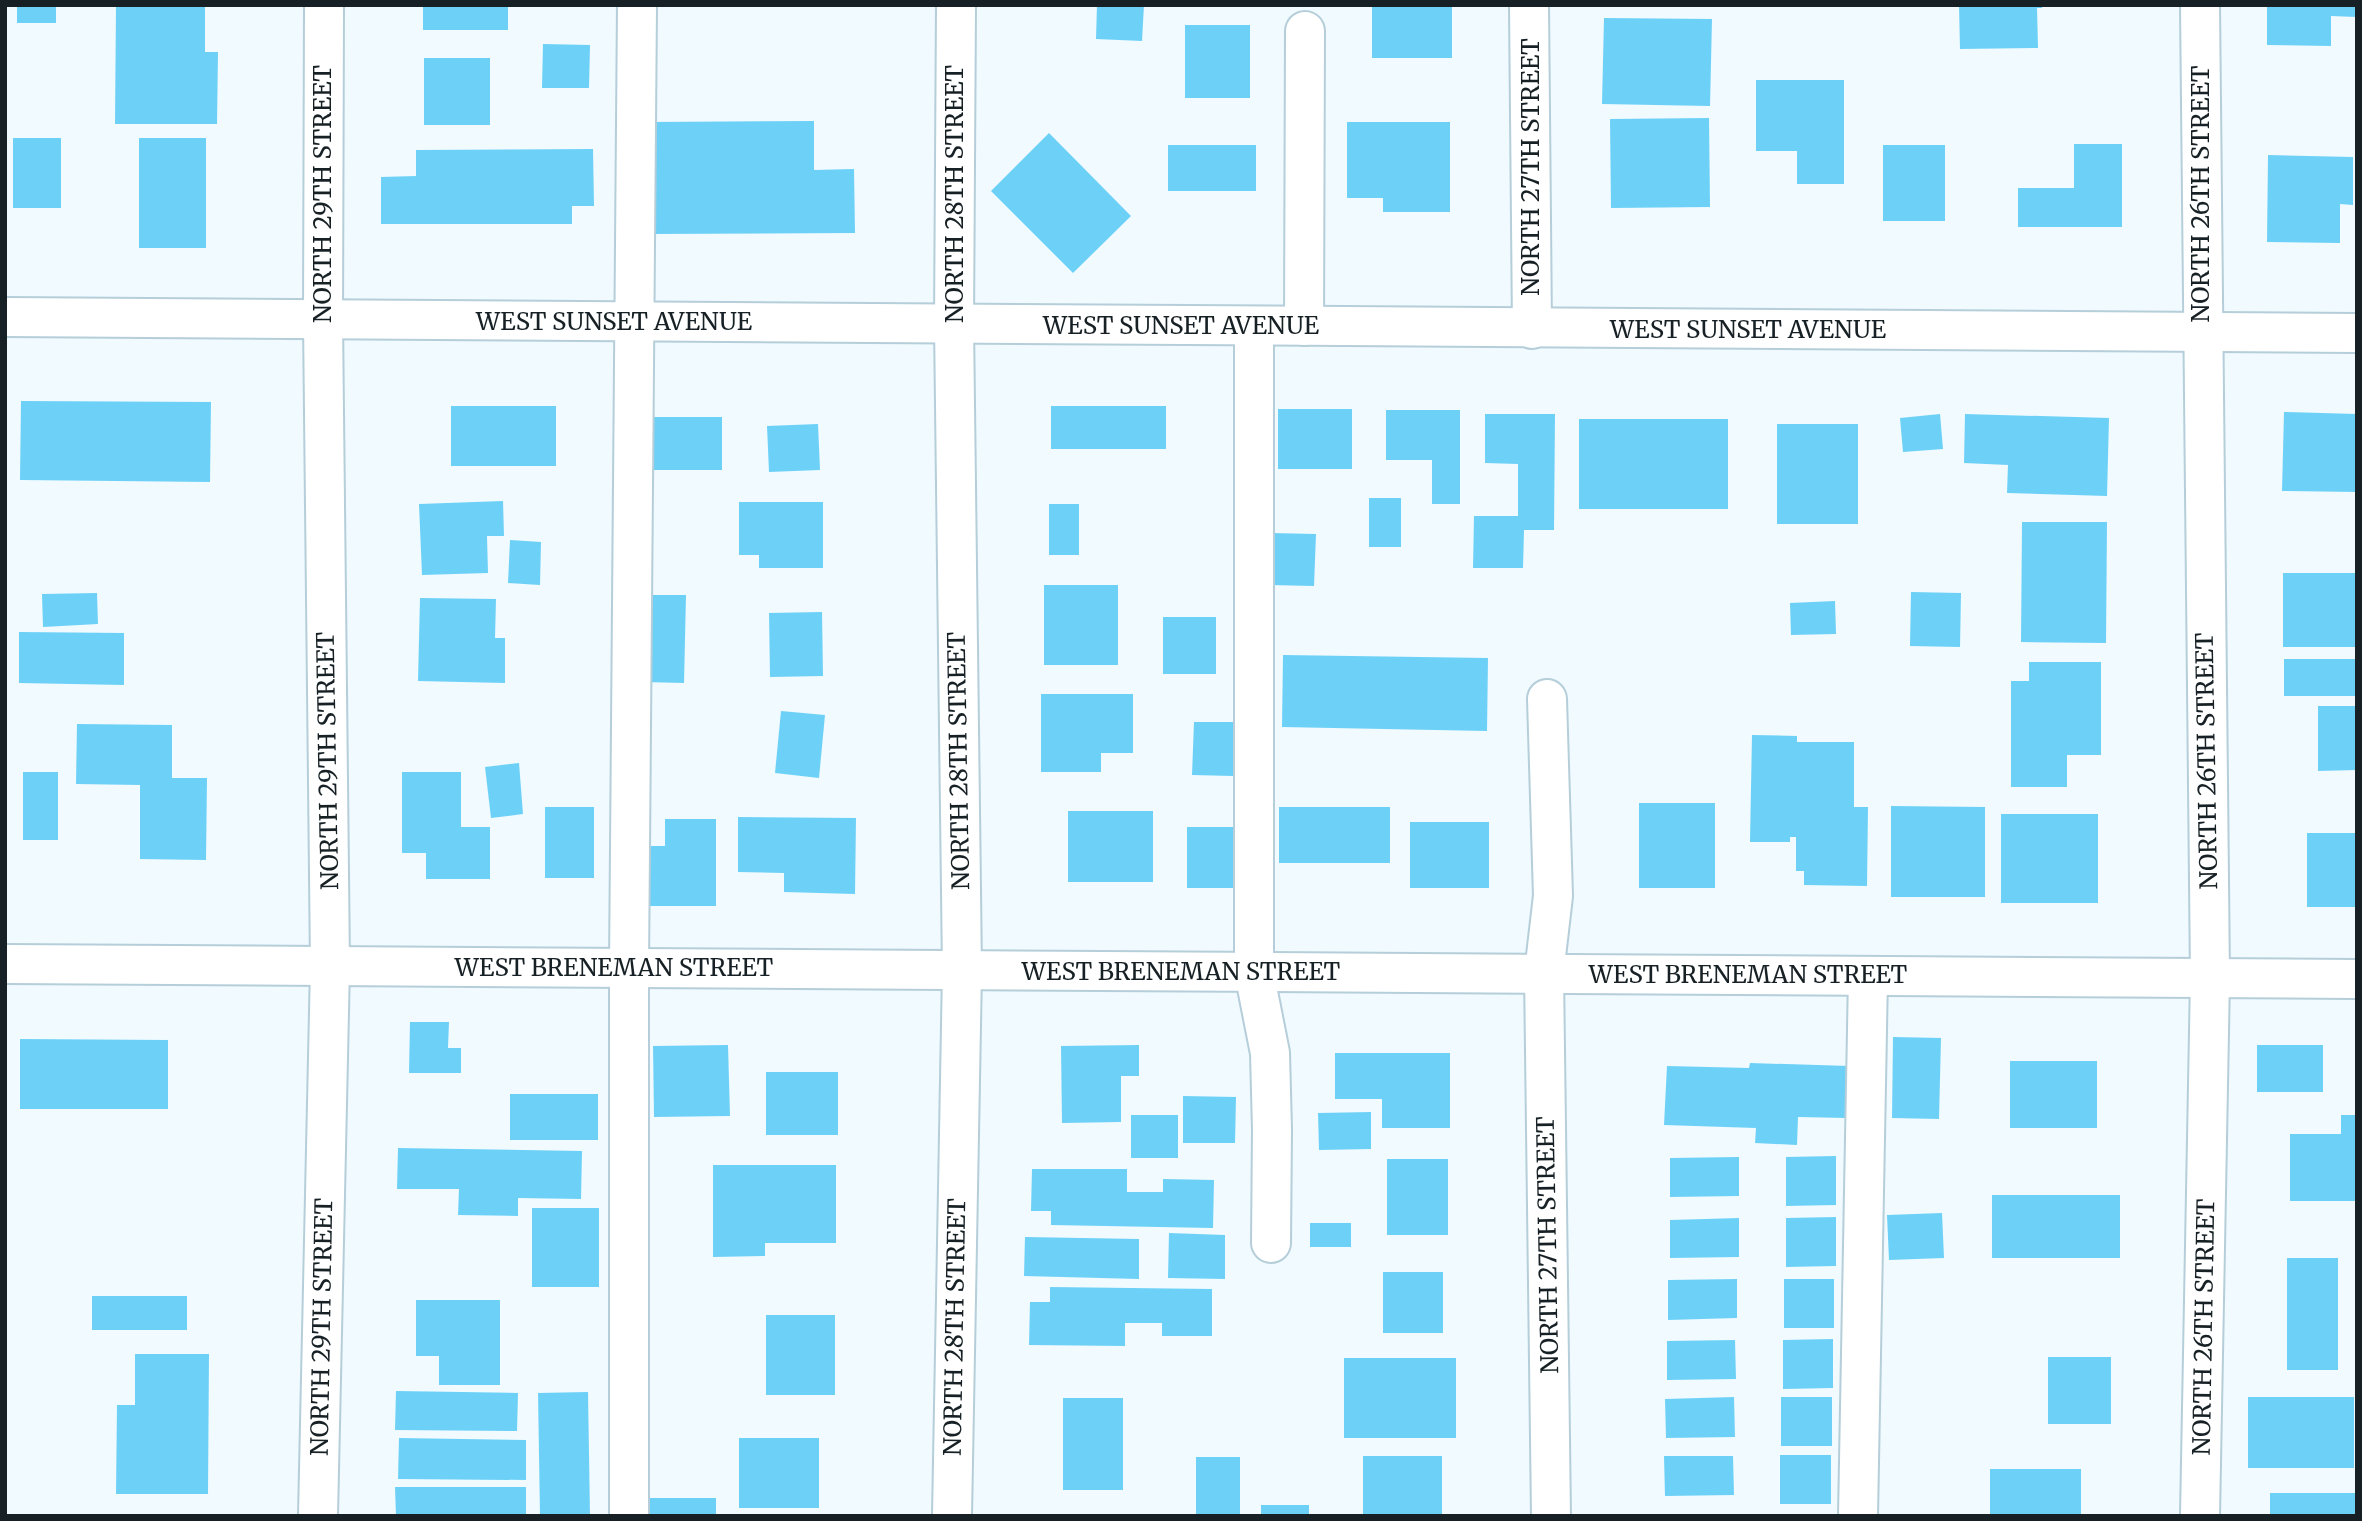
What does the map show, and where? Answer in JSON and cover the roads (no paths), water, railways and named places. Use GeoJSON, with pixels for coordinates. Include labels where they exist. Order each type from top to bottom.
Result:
{"type":"FeatureCollection","features":[{"type":"Feature","properties":{"kind":"street","name":"NORTH 29TH STREET"},"geometry":{"type":"LineString","coordinates":[[318,1516],[330,966],[323,320],[324,5]]}},
{"type":"Feature","properties":{"kind":"street"},"geometry":{"type":"LineString","coordinates":[[629,1516],[629,968],[637,5]]}},
{"type":"Feature","properties":{"kind":"street","name":"NORTH 28TH STREET"},"geometry":{"type":"LineString","coordinates":[[952,1516],[962,971],[954,324],[956,5]]}},
{"type":"Feature","properties":{"kind":"street","name":"NORTH 27TH STREET"},"geometry":{"type":"LineString","coordinates":[[1529,5],[1532,329]]}},
{"type":"Feature","properties":{"kind":"street","name":"NORTH 26TH STREET"},"geometry":{"type":"LineString","coordinates":[[2200,5],[2210,978],[2200,1516]]}},
{"type":"Feature","properties":{"kind":"street"},"geometry":{"type":"LineString","coordinates":[[1304,327],[1305,31]]}},
{"type":"Feature","properties":{"kind":"street","name":"WEST SUNSET AVENUE"},"geometry":{"type":"LineString","coordinates":[[5,317],[2357,333]]}},
{"type":"Feature","properties":{"kind":"street"},"geometry":{"type":"LineString","coordinates":[[1254,327],[1254,972],[1270,1053],[1271,1243]]}},
{"type":"Feature","properties":{"kind":"street","name":"NORTH 27TH STREET"},"geometry":{"type":"LineString","coordinates":[[1547,699],[1553,897],[1544,974],[1551,1516]]}},
{"type":"Feature","properties":{"kind":"street","name":"WEST BRENEMAN STREET"},"geometry":{"type":"LineString","coordinates":[[5,964],[2357,979]]}},
{"type":"Feature","properties":{"kind":"street"},"geometry":{"type":"LineString","coordinates":[[1858,1516],[1868,976]]}}]}
